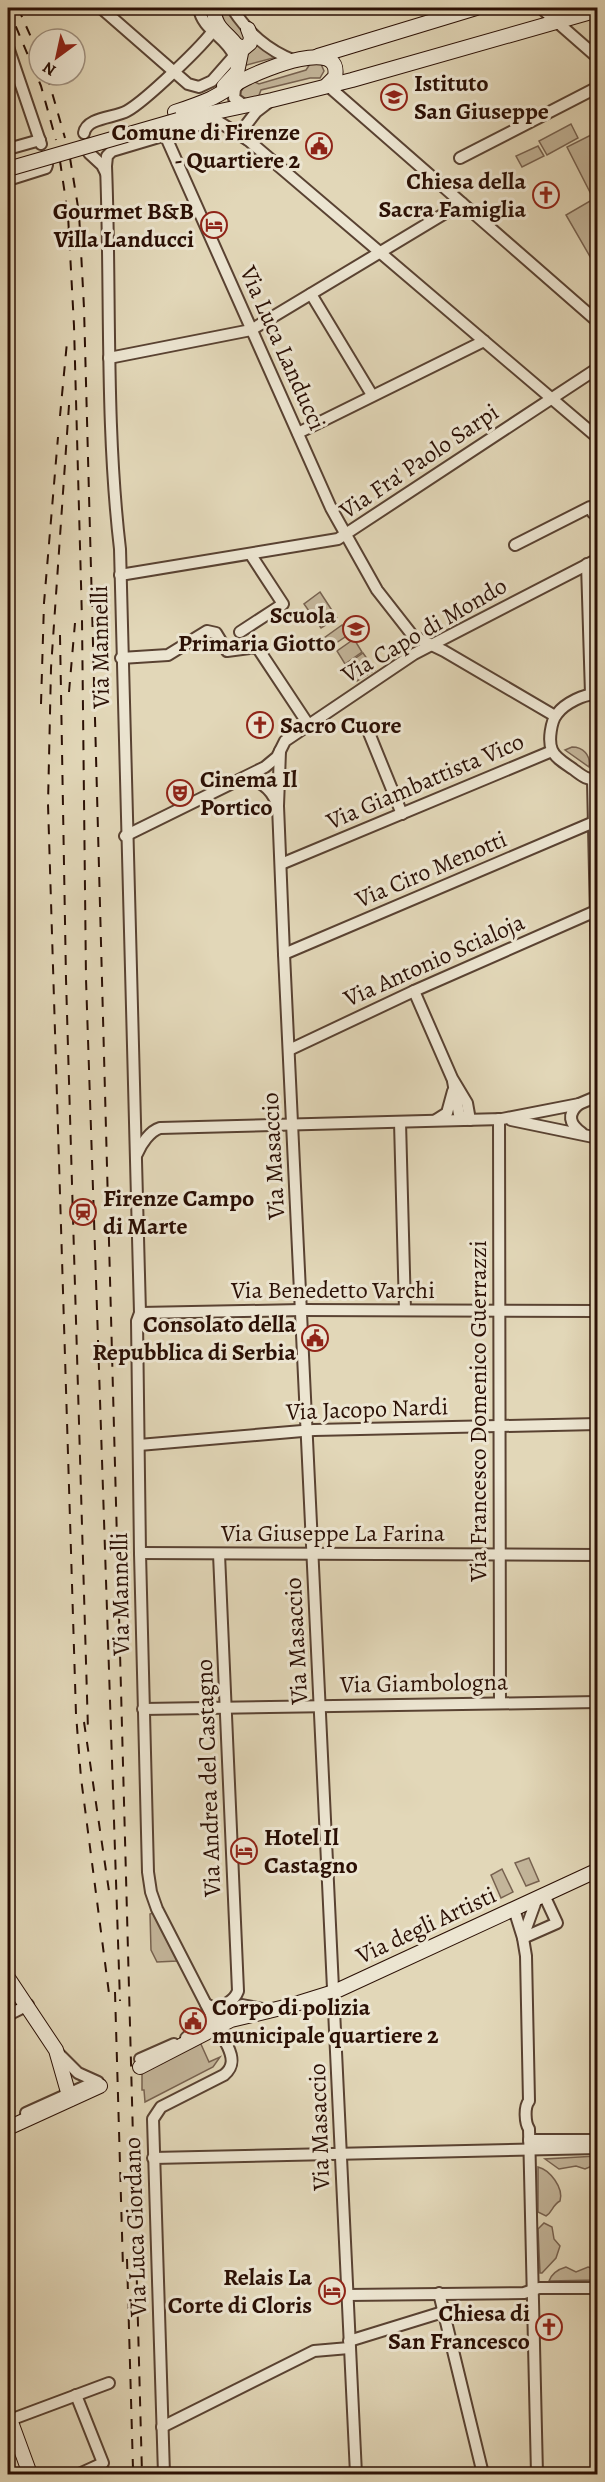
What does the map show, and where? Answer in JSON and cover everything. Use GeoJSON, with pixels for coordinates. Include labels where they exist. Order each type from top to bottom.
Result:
{"type":"FeatureCollection","features":[{"type":"Feature","properties":{"kind":"street"},"geometry":{"type":"LineString","coordinates":[[102,8],[188,84],[199,87],[207,85],[233,58],[232,51],[214,20]]}},
{"type":"Feature","properties":{"kind":"street"},"geometry":{"type":"LineString","coordinates":[[200,8],[202,17],[214,20],[238,46],[244,48],[250,43],[251,37],[248,29]]}},
{"type":"Feature","properties":{"kind":"street"},"geometry":{"type":"LineString","coordinates":[[232,8],[266,47],[295,61]]}},
{"type":"Feature","properties":{"kind":"street"},"geometry":{"type":"LineString","coordinates":[[8,168],[177,116],[259,72],[477,8]]}},
{"type":"Feature","properties":{"kind":"street"},"geometry":{"type":"LineString","coordinates":[[541,8],[597,58]]}},
{"type":"Feature","properties":{"kind":"street"},"geometry":{"type":"LineString","coordinates":[[8,160],[177,116],[202,114],[272,100],[597,10]]}},
{"type":"Feature","properties":{"kind":"street"},"geometry":{"type":"LineString","coordinates":[[84,133],[85,127],[90,123],[130,110],[174,70],[214,20]]}},
{"type":"Feature","properties":{"kind":"street"},"geometry":{"type":"LineString","coordinates":[[8,46],[40,142],[8,149]]}},
{"type":"Feature","properties":{"kind":"street"},"geometry":{"type":"LineString","coordinates":[[209,100],[237,72],[242,58],[238,46]]}},
{"type":"Feature","properties":{"kind":"street"},"geometry":{"type":"LineString","coordinates":[[318,56],[328,58],[335,68],[335,77],[327,85]]}},
{"type":"Feature","properties":{"kind":"street"},"geometry":{"type":"LineString","coordinates":[[240,81],[235,89],[234,98],[245,106]]}},
{"type":"Feature","properties":{"kind":"street"},"geometry":{"type":"LineString","coordinates":[[327,85],[597,322]]}},
{"type":"Feature","properties":{"kind":"street"},"geometry":{"type":"LineString","coordinates":[[460,158],[597,87]]}},
{"type":"Feature","properties":{"kind":"street"},"geometry":{"type":"LineString","coordinates":[[248,140],[246,129],[249,122],[260,108],[272,100]]}},
{"type":"Feature","properties":{"kind":"street"},"geometry":{"type":"LineString","coordinates":[[202,114],[248,140],[597,438]]}},
{"type":"Feature","properties":{"kind":"street"},"geometry":{"type":"LineString","coordinates":[[106,173],[106,159],[110,152],[216,120]]}},
{"type":"Feature","properties":{"kind":"street","name":"Via Luca Landucci"},"geometry":{"type":"LineString","coordinates":[[165,135],[345,536],[377,590],[407,632],[555,716]]}},
{"type":"Feature","properties":{"kind":"street"},"geometry":{"type":"LineString","coordinates":[[89,153],[102,165],[106,173]]}},
{"type":"Feature","properties":{"kind":"street"},"geometry":{"type":"LineString","coordinates":[[8,180],[43,169],[47,165]]}},
{"type":"Feature","properties":{"kind":"street","name":"Via Mannelli"},"geometry":{"type":"LineString","coordinates":[[106,173],[109,358],[120,575],[125,836],[137,1156],[140,1313],[137,1321],[140,1553],[143,1709],[151,1892],[157,1909],[206,2004],[213,2025]]}},
{"type":"Feature","properties":{"kind":"street"},"geometry":{"type":"LineString","coordinates":[[109,358],[251,330],[462,203]]}},
{"type":"Feature","properties":{"kind":"street"},"geometry":{"type":"LineString","coordinates":[[311,294],[372,395]]}},
{"type":"Feature","properties":{"kind":"street"},"geometry":{"type":"LineString","coordinates":[[298,433],[484,341]]}},
{"type":"Feature","properties":{"kind":"street","name":"Via Fra' Paolo Sarpi"},"geometry":{"type":"LineString","coordinates":[[120,575],[329,542],[345,536],[597,368]]}},
{"type":"Feature","properties":{"kind":"street"},"geometry":{"type":"LineString","coordinates":[[514,545],[590,507],[596,515]]}},
{"type":"Feature","properties":{"kind":"street"},"geometry":{"type":"LineString","coordinates":[[240,632],[283,604],[251,555]]}},
{"type":"Feature","properties":{"kind":"street"},"geometry":{"type":"LineString","coordinates":[[592,561],[594,694],[561,709],[555,716],[551,741],[552,751],[560,760],[579,774],[595,779],[597,1012]]}},
{"type":"Feature","properties":{"kind":"street","name":"Via Capo di Mondo"},"geometry":{"type":"LineString","coordinates":[[125,836],[270,764],[285,741],[406,659],[592,561]]}},
{"type":"Feature","properties":{"kind":"street"},"geometry":{"type":"LineString","coordinates":[[121,658],[168,655],[207,631],[216,633],[227,651],[257,647],[309,724]]}},
{"type":"Feature","properties":{"kind":"street"},"geometry":{"type":"LineString","coordinates":[[367,728],[402,814]]}},
{"type":"Feature","properties":{"kind":"street","name":"Via Masaccio"},"geometry":{"type":"LineString","coordinates":[[280,751],[278,806],[280,864],[356,2475]]}},
{"type":"Feature","properties":{"kind":"street","name":"Via Giambattista Vico"},"geometry":{"type":"LineString","coordinates":[[280,864],[552,751]]}},
{"type":"Feature","properties":{"kind":"street"},"geometry":{"type":"LineString","coordinates":[[238,781],[250,780],[262,784],[272,793],[278,806]]}},
{"type":"Feature","properties":{"kind":"street","name":"Via Ciro Menotti"},"geometry":{"type":"LineString","coordinates":[[284,954],[594,822]]}},
{"type":"Feature","properties":{"kind":"street","name":"Via Antonio Scialoja"},"geometry":{"type":"LineString","coordinates":[[289,1050],[414,991],[596,911]]}},
{"type":"Feature","properties":{"kind":"street"},"geometry":{"type":"LineString","coordinates":[[414,991],[452,1078],[467,1103],[468,1120]]}},
{"type":"Feature","properties":{"kind":"street"},"geometry":{"type":"LineString","coordinates":[[452,1078],[459,1114],[468,1120]]}},
{"type":"Feature","properties":{"kind":"street"},"geometry":{"type":"LineString","coordinates":[[436,1120],[447,1113],[453,1091]]}},
{"type":"Feature","properties":{"kind":"street"},"geometry":{"type":"LineString","coordinates":[[135,1120],[135,1123],[144,1131],[153,1131],[165,1127],[500,1119],[579,1104],[597,1096]]}},
{"type":"Feature","properties":{"kind":"street"},"geometry":{"type":"LineString","coordinates":[[579,1104],[570,1118],[573,1125],[582,1133]]}},
{"type":"Feature","properties":{"kind":"street"},"geometry":{"type":"LineString","coordinates":[[500,1119],[582,1133],[597,1138]]}},
{"type":"Feature","properties":{"kind":"street","name":"Via Francesco Domenico Guerrazzi"},"geometry":{"type":"LineString","coordinates":[[500,1119],[498,1425],[500,1703]]}},
{"type":"Feature","properties":{"kind":"street"},"geometry":{"type":"LineString","coordinates":[[400,1122],[405,1311]]}},
{"type":"Feature","properties":{"kind":"street"},"geometry":{"type":"LineString","coordinates":[[137,1156],[140,1147],[153,1131]]}},
{"type":"Feature","properties":{"kind":"street","name":"Via Benedetto Varchi"},"geometry":{"type":"LineString","coordinates":[[140,1313],[597,1311]]}},
{"type":"Feature","properties":{"kind":"street","name":"Via Jacopo Nardi"},"geometry":{"type":"LineString","coordinates":[[139,1445],[307,1430],[597,1424]]}},
{"type":"Feature","properties":{"kind":"street","name":"Via Giuseppe La Farina"},"geometry":{"type":"LineString","coordinates":[[140,1553],[597,1555]]}},
{"type":"Feature","properties":{"kind":"street","name":"Via Andrea del Castagno"},"geometry":{"type":"LineString","coordinates":[[206,2004],[214,2008],[233,1999],[238,1991],[219,1554]]}},
{"type":"Feature","properties":{"kind":"street","name":"Via Giambologna"},"geometry":{"type":"LineString","coordinates":[[143,1709],[597,1702]]}},
{"type":"Feature","properties":{"kind":"street","name":"Via degli Artisti"},"geometry":{"type":"LineString","coordinates":[[213,2025],[334,1992],[597,1870]]}},
{"type":"Feature","properties":{"kind":"street"},"geometry":{"type":"LineString","coordinates":[[523,1938],[541,1896]]}},
{"type":"Feature","properties":{"kind":"street"},"geometry":{"type":"LineString","coordinates":[[523,1938],[557,1923],[541,1896]]}},
{"type":"Feature","properties":{"kind":"street"},"geometry":{"type":"LineString","coordinates":[[513,1909],[523,1938],[526,1956],[529,2101],[532,2126],[529,2139],[537,2475]]}},
{"type":"Feature","properties":{"kind":"street"},"geometry":{"type":"LineString","coordinates":[[10,1984],[28,2005],[56,2050],[78,2073],[98,2081]]}},
{"type":"Feature","properties":{"kind":"street"},"geometry":{"type":"LineString","coordinates":[[8,2015],[28,2005]]}},
{"type":"Feature","properties":{"kind":"street","name":"Via degli Artisti"},"geometry":{"type":"LineString","coordinates":[[213,2025],[242,2005],[269,2010]]}},
{"type":"Feature","properties":{"kind":"street"},"geometry":{"type":"LineString","coordinates":[[140,2063],[213,2025]]}},
{"type":"Feature","properties":{"kind":"street"},"geometry":{"type":"LineString","coordinates":[[140,2063],[213,2025]]}},
{"type":"Feature","properties":{"kind":"street","name":"Via Luca Giordano"},"geometry":{"type":"LineString","coordinates":[[164,2475],[153,2119],[158,2109],[224,2075],[232,2066],[230,2052],[213,2025]]}},
{"type":"Feature","properties":{"kind":"street"},"geometry":{"type":"LineString","coordinates":[[56,2050],[70,2096]]}},
{"type":"Feature","properties":{"kind":"street"},"geometry":{"type":"LineString","coordinates":[[8,2128],[98,2081]]}},
{"type":"Feature","properties":{"kind":"street"},"geometry":{"type":"LineString","coordinates":[[8,2121],[70,2096]]}},
{"type":"Feature","properties":{"kind":"street"},"geometry":{"type":"LineString","coordinates":[[529,2139],[597,2148]]}},
{"type":"Feature","properties":{"kind":"street"},"geometry":{"type":"LineString","coordinates":[[153,2158],[340,2154],[529,2139],[597,2140]]}},
{"type":"Feature","properties":{"kind":"street"},"geometry":{"type":"LineString","coordinates":[[347,2295],[524,2293],[532,2295],[597,2288]]}},
{"type":"Feature","properties":{"kind":"street"},"geometry":{"type":"LineString","coordinates":[[439,2293],[483,2475]]}},
{"type":"Feature","properties":{"kind":"street"},"geometry":{"type":"LineString","coordinates":[[162,2427],[314,2351],[349,2345],[443,2312]]}},
{"type":"Feature","properties":{"kind":"street"},"geometry":{"type":"LineString","coordinates":[[30,2475],[9,2417],[109,2383]]}},
{"type":"Feature","properties":{"kind":"street"},"geometry":{"type":"LineString","coordinates":[[76,2395],[103,2463],[79,2475]]}},
{"type":"Feature","properties":{"kind":"shaded area"},"geometry":{"type":"Polygon","coordinates":[[[220,8],[227,8],[245,34],[244,43],[217,15],[220,8]]]}},
{"type":"Feature","properties":{"kind":"shaded area"},"geometry":{"type":"Polygon","coordinates":[[[255,42],[277,57],[243,66],[245,57],[255,42]]]}},
{"type":"Feature","properties":{"kind":"shaded area"},"geometry":{"type":"Polygon","coordinates":[[[310,64],[321,64],[324,71],[320,78],[310,78],[261,90],[258,98],[248,103],[238,96],[238,88],[306,70],[310,64]]]}},
{"type":"Feature","properties":{"kind":"shaded area"},"geometry":{"type":"Polygon","coordinates":[[[571,124],[578,138],[547,155],[539,141],[571,124]]]}},
{"type":"Feature","properties":{"kind":"shaded area"},"geometry":{"type":"Polygon","coordinates":[[[597,132],[597,206],[567,147],[597,132]]]}},
{"type":"Feature","properties":{"kind":"shaded area"},"geometry":{"type":"Polygon","coordinates":[[[538,146],[544,156],[522,167],[516,156],[538,146]]]}},
{"type":"Feature","properties":{"kind":"shaded area"},"geometry":{"type":"Polygon","coordinates":[[[590,201],[597,214],[597,256],[592,260],[566,215],[590,201]]]}},
{"type":"Feature","properties":{"kind":"shaded area"},"geometry":{"type":"Polygon","coordinates":[[[320,592],[337,618],[321,628],[304,604],[320,592]]]}},
{"type":"Feature","properties":{"kind":"shaded area"},"geometry":{"type":"Polygon","coordinates":[[[342,625],[348,635],[330,647],[324,638],[342,625]]]}},
{"type":"Feature","properties":{"kind":"shaded area"},"geometry":{"type":"Polygon","coordinates":[[[354,639],[362,652],[345,664],[337,651],[354,639]]]}},
{"type":"Feature","properties":{"kind":"shaded area"},"geometry":{"type":"Polygon","coordinates":[[[363,653],[375,670],[357,681],[347,664],[363,653]]]}},
{"type":"Feature","properties":{"kind":"shaded area"},"geometry":{"type":"Polygon","coordinates":[[[572,747],[580,748],[585,752],[589,759],[589,767],[565,750],[572,747]]]}},
{"type":"Feature","properties":{"kind":"shaded area"},"geometry":{"type":"Polygon","coordinates":[[[529,1858],[539,1881],[526,1886],[515,1863],[529,1858]]]}},
{"type":"Feature","properties":{"kind":"shaded area"},"geometry":{"type":"Polygon","coordinates":[[[502,1869],[513,1892],[501,1898],[491,1875],[502,1869]]]}},
{"type":"Feature","properties":{"kind":"shaded area"},"geometry":{"type":"Polygon","coordinates":[[[153,1913],[177,1961],[157,1962],[151,1950],[150,1914],[153,1913]]]}},
{"type":"Feature","properties":{"kind":"shaded area"},"geometry":{"type":"Polygon","coordinates":[[[200,2042],[209,2062],[220,2057],[213,2067],[145,2102],[144,2090],[142,2090],[142,2069],[200,2042]]]}},
{"type":"Feature","properties":{"kind":"shaded area"},"geometry":{"type":"Polygon","coordinates":[[[597,2156],[597,2164],[585,2169],[576,2166],[559,2169],[545,2159],[597,2156]]]}},
{"type":"Feature","properties":{"kind":"shaded area"},"geometry":{"type":"Polygon","coordinates":[[[538,2167],[551,2176],[558,2185],[561,2196],[560,2201],[546,2216],[538,2212],[538,2167]]]}},
{"type":"Feature","properties":{"kind":"shaded area"},"geometry":{"type":"Polygon","coordinates":[[[544,2223],[552,2227],[554,2239],[560,2246],[556,2258],[540,2273],[538,2229],[544,2223]]]}},
{"type":"Feature","properties":{"kind":"shaded area"},"geometry":{"type":"Polygon","coordinates":[[[566,2267],[576,2272],[588,2267],[597,2270],[597,2280],[549,2281],[558,2270],[563,2268],[566,2267]]]}},
{"type":"Feature","properties":{"kind":"railway"},"geometry":{"type":"LineString","coordinates":[[8,8],[41,86],[56,140]]}},
{"type":"Feature","properties":{"kind":"railway"},"geometry":{"type":"LineString","coordinates":[[18,8],[27,28]]}},
{"type":"Feature","properties":{"kind":"railway"},"geometry":{"type":"LineString","coordinates":[[50,87],[65,138]]}},
{"type":"Feature","properties":{"kind":"railway"},"geometry":{"type":"LineString","coordinates":[[70,158],[79,213],[84,308],[142,2474]]}},
{"type":"Feature","properties":{"kind":"railway"},"geometry":{"type":"LineString","coordinates":[[60,161],[68,215],[74,326],[82,620],[86,979],[120,2001]]}},
{"type":"Feature","properties":{"kind":"railway"},"geometry":{"type":"LineString","coordinates":[[60,416],[67,342]]}},
{"type":"Feature","properties":{"kind":"railway"},"geometry":{"type":"LineString","coordinates":[[69,405],[51,668],[48,804],[76,1714],[81,1778],[110,2001]]}},
{"type":"Feature","properties":{"kind":"railway"},"geometry":{"type":"LineString","coordinates":[[41,704],[44,603],[58,437]]}},
{"type":"Feature","properties":{"kind":"railway"},"geometry":{"type":"LineString","coordinates":[[69,692],[75,623]]}},
{"type":"Feature","properties":{"kind":"railway"},"geometry":{"type":"LineString","coordinates":[[60,635],[66,979],[88,1730]]}},
{"type":"Feature","properties":{"kind":"railway"},"geometry":{"type":"LineString","coordinates":[[84,1722],[109,1891]]}},
{"type":"Feature","properties":{"kind":"railway"},"geometry":{"type":"LineString","coordinates":[[115,1992],[123,2268]]}},
{"type":"Feature","properties":{"kind":"railway"},"geometry":{"type":"LineString","coordinates":[[127,2259],[133,2469]]}},
{"type":"Feature","properties":{"kind":"place","name":"Istituto San Giuseppe"},"geometry":{"type":"Point","coordinates":[394,97]}},
{"type":"Feature","properties":{"kind":"place","name":"Comune di Firenze - Quartiere 2"},"geometry":{"type":"Point","coordinates":[319,146]}},
{"type":"Feature","properties":{"kind":"place","name":"Chiesa della Sacra Famiglia"},"geometry":{"type":"Point","coordinates":[546,195]}},
{"type":"Feature","properties":{"kind":"place","name":"Gourmet B&B Villa Landucci"},"geometry":{"type":"Point","coordinates":[214,225]}},
{"type":"Feature","properties":{"kind":"place","name":"Scuola Primaria Giotto"},"geometry":{"type":"Point","coordinates":[356,629]}},
{"type":"Feature","properties":{"kind":"place","name":"Sacro Cuore"},"geometry":{"type":"Point","coordinates":[260,725]}},
{"type":"Feature","properties":{"kind":"place","name":"Cinema Il Portico"},"geometry":{"type":"Point","coordinates":[180,793]}},
{"type":"Feature","properties":{"kind":"place","name":"Firenze Campo di Marte"},"geometry":{"type":"Point","coordinates":[83,1212]}},
{"type":"Feature","properties":{"kind":"place","name":"Consolato della Repubblica di Serbia"},"geometry":{"type":"Point","coordinates":[315,1338]}},
{"type":"Feature","properties":{"kind":"place","name":"Hotel Il Castagno"},"geometry":{"type":"Point","coordinates":[244,1851]}},
{"type":"Feature","properties":{"kind":"place","name":"Corpo di polizia municipale quartiere 2"},"geometry":{"type":"Point","coordinates":[193,2021]}},
{"type":"Feature","properties":{"kind":"place","name":"Relais La Corte di Cloris"},"geometry":{"type":"Point","coordinates":[332,2291]}},
{"type":"Feature","properties":{"kind":"place","name":"Chiesa di San Francesco"},"geometry":{"type":"Point","coordinates":[549,2327]}}]}
